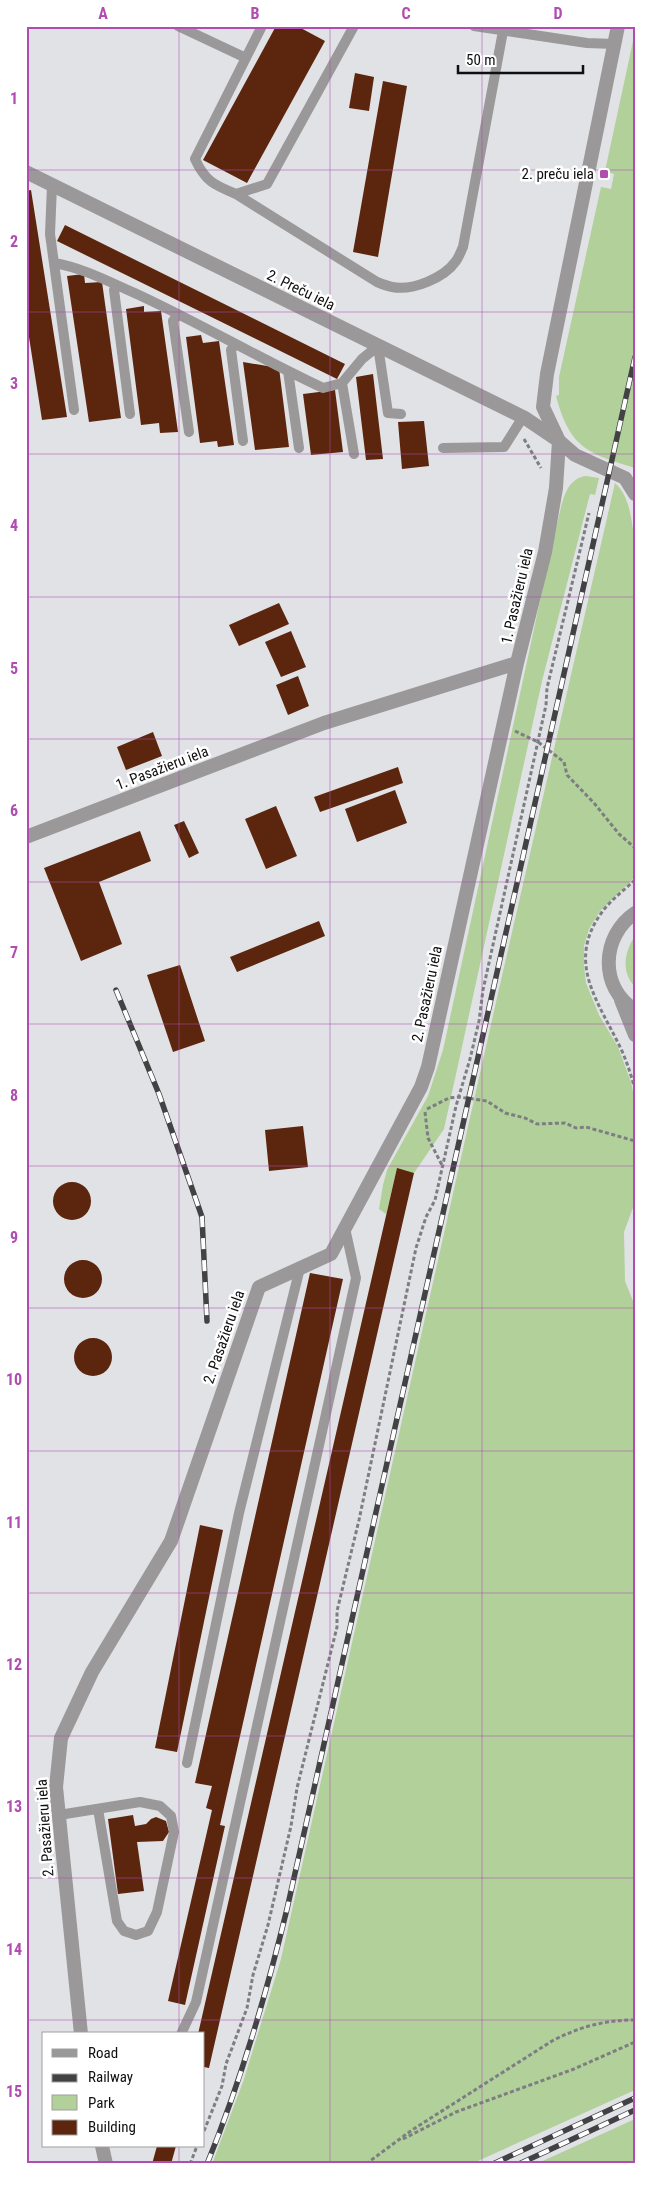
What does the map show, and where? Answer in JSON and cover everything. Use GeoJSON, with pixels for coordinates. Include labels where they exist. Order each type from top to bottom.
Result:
{"type":"FeatureCollection","features":[{"type":"Feature","properties":{"kind":"street","name":"1. Pasažieru iela"},"geometry":{"type":"LineString","coordinates":[[26,837],[324,723],[518,663],[545,552],[556,488],[559,442],[543,407],[546,374],[618,26]]}},
{"type":"Feature","properties":{"kind":"street","name":"2. Preču iela"},"geometry":{"type":"LineString","coordinates":[[26,172],[522,417],[575,455],[625,478],[635,494]]}},
{"type":"Feature","properties":{"kind":"street","name":"2. Pasažieru iela"},"geometry":{"type":"LineString","coordinates":[[81,2032],[56,1787],[61,1738],[92,1672],[171,1541],[259,1287],[331,1254],[421,1087],[430,1057],[518,663]]}},
{"type":"Feature","properties":{"kind":"street"},"geometry":{"type":"LineString","coordinates":[[635,913],[619,927],[611,944],[608,962],[611,980],[635,1035]]}},
{"type":"Feature","properties":{"kind":"street"},"geometry":{"type":"LineString","coordinates":[[619,997],[635,1010]]}},
{"type":"Feature","properties":{"kind":"street"},"geometry":{"type":"LineString","coordinates":[[102,2148],[106,2164]]}},
{"type":"Feature","properties":{"kind":"lane"},"geometry":{"type":"LineString","coordinates":[[178,26],[246,58]]}},
{"type":"Feature","properties":{"kind":"lane"},"geometry":{"type":"LineString","coordinates":[[262,26],[195,159],[201,172],[212,184],[236,194],[377,282],[392,287],[405,287],[424,283],[445,272],[456,261],[463,247],[503,31]]}},
{"type":"Feature","properties":{"kind":"lane"},"geometry":{"type":"LineString","coordinates":[[236,194],[266,184],[354,26]]}},
{"type":"Feature","properties":{"kind":"lane"},"geometry":{"type":"LineString","coordinates":[[474,26],[586,42],[614,44]]}},
{"type":"Feature","properties":{"kind":"lane"},"geometry":{"type":"LineString","coordinates":[[52,186],[50,234],[74,410]]}},
{"type":"Feature","properties":{"kind":"lane"},"geometry":{"type":"LineString","coordinates":[[54,263],[72,266],[116,284],[323,388],[342,383],[362,359],[378,346]]}},
{"type":"Feature","properties":{"kind":"lane"},"geometry":{"type":"LineString","coordinates":[[116,284],[114,290],[130,414]]}},
{"type":"Feature","properties":{"kind":"lane"},"geometry":{"type":"LineString","coordinates":[[178,314],[173,322],[189,432]]}},
{"type":"Feature","properties":{"kind":"lane"},"geometry":{"type":"LineString","coordinates":[[235,344],[231,350],[243,441]]}},
{"type":"Feature","properties":{"kind":"lane"},"geometry":{"type":"LineString","coordinates":[[378,346],[388,413],[401,414]]}},
{"type":"Feature","properties":{"kind":"lane"},"geometry":{"type":"LineString","coordinates":[[288,372],[299,448]]}},
{"type":"Feature","properties":{"kind":"lane"},"geometry":{"type":"LineString","coordinates":[[342,383],[354,454]]}},
{"type":"Feature","properties":{"kind":"lane"},"geometry":{"type":"LineString","coordinates":[[443,448],[504,447],[522,417]]}},
{"type":"Feature","properties":{"kind":"lane"},"geometry":{"type":"LineString","coordinates":[[182,2032],[196,2002],[356,1278],[345,1228]]}},
{"type":"Feature","properties":{"kind":"lane"},"geometry":{"type":"LineString","coordinates":[[187,1763],[239,1514],[300,1268]]}},
{"type":"Feature","properties":{"kind":"lane"},"geometry":{"type":"LineString","coordinates":[[58,1815],[140,1802],[160,1806],[171,1816],[174,1832],[157,1912],[148,1931],[136,1936],[124,1931],[118,1921],[98,1809]]}},
{"type":"Feature","properties":{"kind":"path"},"geometry":{"type":"LineString","coordinates":[[205,2128],[222,2086],[226,2064],[247,2008],[253,1975],[268,1925],[298,1788],[337,1627],[337,1611],[359,1520],[416,1248],[426,1217],[435,1200],[456,1106],[477,1030],[483,990],[546,705],[547,688],[589,513]]}},
{"type":"Feature","properties":{"kind":"path"},"geometry":{"type":"LineString","coordinates":[[503,728],[512,729],[538,742],[564,762],[567,775],[594,803],[619,834],[635,848]]}},
{"type":"Feature","properties":{"kind":"path"},"geometry":{"type":"LineString","coordinates":[[421,1087],[428,1138],[443,1167]]}},
{"type":"Feature","properties":{"kind":"path"},"geometry":{"type":"LineString","coordinates":[[424,1110],[449,1098],[460,1097],[487,1101],[504,1113],[525,1118],[536,1124],[566,1123],[576,1128],[586,1127],[635,1140]]}},
{"type":"Feature","properties":{"kind":"path"},"geometry":{"type":"LineString","coordinates":[[366,2164],[420,2125],[570,2032],[605,2021],[635,2020]]}},
{"type":"Feature","properties":{"kind":"path"},"geometry":{"type":"LineString","coordinates":[[391,2146],[456,2112],[574,2069],[635,2042]]}},
{"type":"Feature","properties":{"kind":"path"},"geometry":{"type":"LineString","coordinates":[[190,2164],[196,2148]]}},
{"type":"Feature","properties":{"kind":"green space"},"geometry":{"type":"Polygon","coordinates":[[[635,32],[635,468],[604,458],[583,446],[574,438],[561,413],[556,396],[559,395],[559,377],[601,187],[611,189],[614,174],[605,171],[635,32]]]}},
{"type":"Feature","properties":{"kind":"green space"},"geometry":{"type":"Polygon","coordinates":[[[586,476],[599,478],[595,495],[590,494],[542,681],[444,1129],[414,1173],[397,1169],[386,1214],[379,1209],[387,1170],[428,1096],[443,1050],[562,503],[572,483],[578,478],[586,476]]]}},
{"type":"Feature","properties":{"kind":"green space"},"geometry":{"type":"Polygon","coordinates":[[[615,483],[628,503],[635,544],[635,877],[600,911],[589,929],[584,946],[584,966],[586,983],[599,1015],[618,1047],[631,1082],[635,1102],[634,1205],[624,1232],[625,1281],[635,1306],[635,2090],[471,2164],[212,2164],[243,2082],[281,1959],[496,1002],[615,483]]]}},
{"type":"Feature","properties":{"kind":"green space"},"geometry":{"type":"Polygon","coordinates":[[[635,936],[635,987],[626,968],[626,955],[635,936]]]}},
{"type":"Feature","properties":{"kind":"green space"},"geometry":{"type":"Polygon","coordinates":[[[635,2119],[635,2164],[536,2164],[635,2119]]]}},
{"type":"Feature","properties":{"kind":"building"},"geometry":{"type":"Polygon","coordinates":[[[276,26],[297,26],[325,41],[247,183],[203,160],[276,26]]]}},
{"type":"Feature","properties":{"kind":"building"},"geometry":{"type":"Polygon","coordinates":[[[355,73],[374,77],[369,111],[349,108],[355,73]]]}},
{"type":"Feature","properties":{"kind":"building"},"geometry":{"type":"Polygon","coordinates":[[[383,81],[407,86],[378,257],[353,252],[383,81]]]}},
{"type":"Feature","properties":{"kind":"building"},"geometry":{"type":"Polygon","coordinates":[[[31,190],[67,417],[42,420],[26,318],[26,191],[31,190]]]}},
{"type":"Feature","properties":{"kind":"building"},"geometry":{"type":"Polygon","coordinates":[[[65,225],[345,364],[337,379],[57,241],[65,225]]]}},
{"type":"Feature","properties":{"kind":"building"},"geometry":{"type":"Polygon","coordinates":[[[84,274],[85,283],[102,282],[121,418],[89,422],[67,276],[84,274]]]}},
{"type":"Feature","properties":{"kind":"building"},"geometry":{"type":"Polygon","coordinates":[[[144,306],[144,312],[161,311],[178,432],[160,433],[159,423],[141,425],[126,309],[144,306]]]}},
{"type":"Feature","properties":{"kind":"building"},"geometry":{"type":"Polygon","coordinates":[[[201,335],[203,343],[219,341],[234,445],[218,447],[217,441],[200,443],[186,337],[201,335]]]}},
{"type":"Feature","properties":{"kind":"building"},"geometry":{"type":"Polygon","coordinates":[[[243,362],[279,368],[289,447],[255,450],[243,362]]]}},
{"type":"Feature","properties":{"kind":"building"},"geometry":{"type":"Polygon","coordinates":[[[373,374],[383,459],[366,460],[356,377],[373,374]]]}},
{"type":"Feature","properties":{"kind":"building"},"geometry":{"type":"Polygon","coordinates":[[[335,390],[343,452],[311,455],[303,394],[335,390]]]}},
{"type":"Feature","properties":{"kind":"building"},"geometry":{"type":"Polygon","coordinates":[[[424,421],[429,466],[402,469],[398,422],[424,421]]]}},
{"type":"Feature","properties":{"kind":"building"},"geometry":{"type":"Polygon","coordinates":[[[279,603],[289,624],[239,646],[229,625],[279,603]]]}},
{"type":"Feature","properties":{"kind":"building"},"geometry":{"type":"Polygon","coordinates":[[[291,631],[306,667],[281,677],[265,642],[291,631]]]}},
{"type":"Feature","properties":{"kind":"building"},"geometry":{"type":"Polygon","coordinates":[[[298,676],[309,706],[288,715],[276,685],[298,676]]]}},
{"type":"Feature","properties":{"kind":"building"},"geometry":{"type":"Polygon","coordinates":[[[153,732],[162,756],[126,770],[117,747],[153,732]]]}},
{"type":"Feature","properties":{"kind":"building"},"geometry":{"type":"Polygon","coordinates":[[[398,767],[403,783],[320,812],[314,797],[398,767]]]}},
{"type":"Feature","properties":{"kind":"building"},"geometry":{"type":"Polygon","coordinates":[[[395,790],[407,823],[357,842],[345,809],[395,790]]]}},
{"type":"Feature","properties":{"kind":"building"},"geometry":{"type":"Polygon","coordinates":[[[276,806],[297,856],[266,869],[245,819],[276,806]]]}},
{"type":"Feature","properties":{"kind":"building"},"geometry":{"type":"Polygon","coordinates":[[[184,821],[199,853],[189,858],[174,825],[184,821]]]}},
{"type":"Feature","properties":{"kind":"building"},"geometry":{"type":"Polygon","coordinates":[[[140,831],[151,861],[99,882],[122,944],[81,961],[44,868],[140,831]]]}},
{"type":"Feature","properties":{"kind":"building"},"geometry":{"type":"Polygon","coordinates":[[[319,921],[325,936],[237,972],[230,957],[319,921]]]}},
{"type":"Feature","properties":{"kind":"building"},"geometry":{"type":"Polygon","coordinates":[[[180,965],[205,1041],[173,1052],[147,975],[180,965]]]}},
{"type":"Feature","properties":{"kind":"building"},"geometry":{"type":"Polygon","coordinates":[[[303,1126],[308,1167],[269,1171],[265,1130],[303,1126]]]}},
{"type":"Feature","properties":{"kind":"building"},"geometry":{"type":"Polygon","coordinates":[[[397,1168],[414,1173],[209,2068],[205,2067],[205,2032],[198,2032],[397,1168]]]}},
{"type":"Feature","properties":{"kind":"building"},"geometry":{"type":"Polygon","coordinates":[[[72,1182],[86,1187],[91,1201],[86,1215],[72,1220],[58,1215],[53,1201],[58,1187],[72,1182]]]}},
{"type":"Feature","properties":{"kind":"building"},"geometry":{"type":"Polygon","coordinates":[[[83,1260],[97,1265],[102,1279],[97,1293],[83,1298],[69,1293],[64,1279],[69,1265],[83,1260]]]}},
{"type":"Feature","properties":{"kind":"building"},"geometry":{"type":"Polygon","coordinates":[[[310,1273],[343,1279],[220,1825],[225,1826],[185,2005],[168,2001],[212,1810],[206,1808],[212,1786],[195,1783],[310,1273]]]}},
{"type":"Feature","properties":{"kind":"building"},"geometry":{"type":"Polygon","coordinates":[[[93,1338],[107,1343],[112,1357],[107,1371],[93,1376],[79,1371],[74,1357],[79,1343],[93,1338]]]}},
{"type":"Feature","properties":{"kind":"building"},"geometry":{"type":"Polygon","coordinates":[[[200,1525],[223,1530],[177,1752],[155,1748],[200,1525]]]}},
{"type":"Feature","properties":{"kind":"building"},"geometry":{"type":"Polygon","coordinates":[[[133,1815],[135,1826],[146,1824],[156,1817],[166,1821],[169,1832],[163,1841],[137,1842],[144,1891],[118,1894],[108,1819],[133,1815]]]}},
{"type":"Feature","properties":{"kind":"building"},"geometry":{"type":"Polygon","coordinates":[[[156,2148],[175,2148],[171,2164],[152,2164],[156,2148]]]}},
{"type":"Feature","properties":{"kind":"railway"},"geometry":{"type":"LineString","coordinates":[[207,2164],[252,2038],[287,1909],[635,357]]}},
{"type":"Feature","properties":{"kind":"railway"},"geometry":{"type":"LineString","coordinates":[[116,990],[159,1094],[202,1217],[207,1321]]}},
{"type":"Feature","properties":{"kind":"railway"},"geometry":{"type":"LineString","coordinates":[[493,2164],[635,2098]]}},
{"type":"Feature","properties":{"kind":"railway"},"geometry":{"type":"LineString","coordinates":[[519,2164],[635,2110]]}},
{"type":"Feature","properties":{"kind":"place","name":"2. preču iela"},"geometry":{"type":"Point","coordinates":[604,174]}}]}
